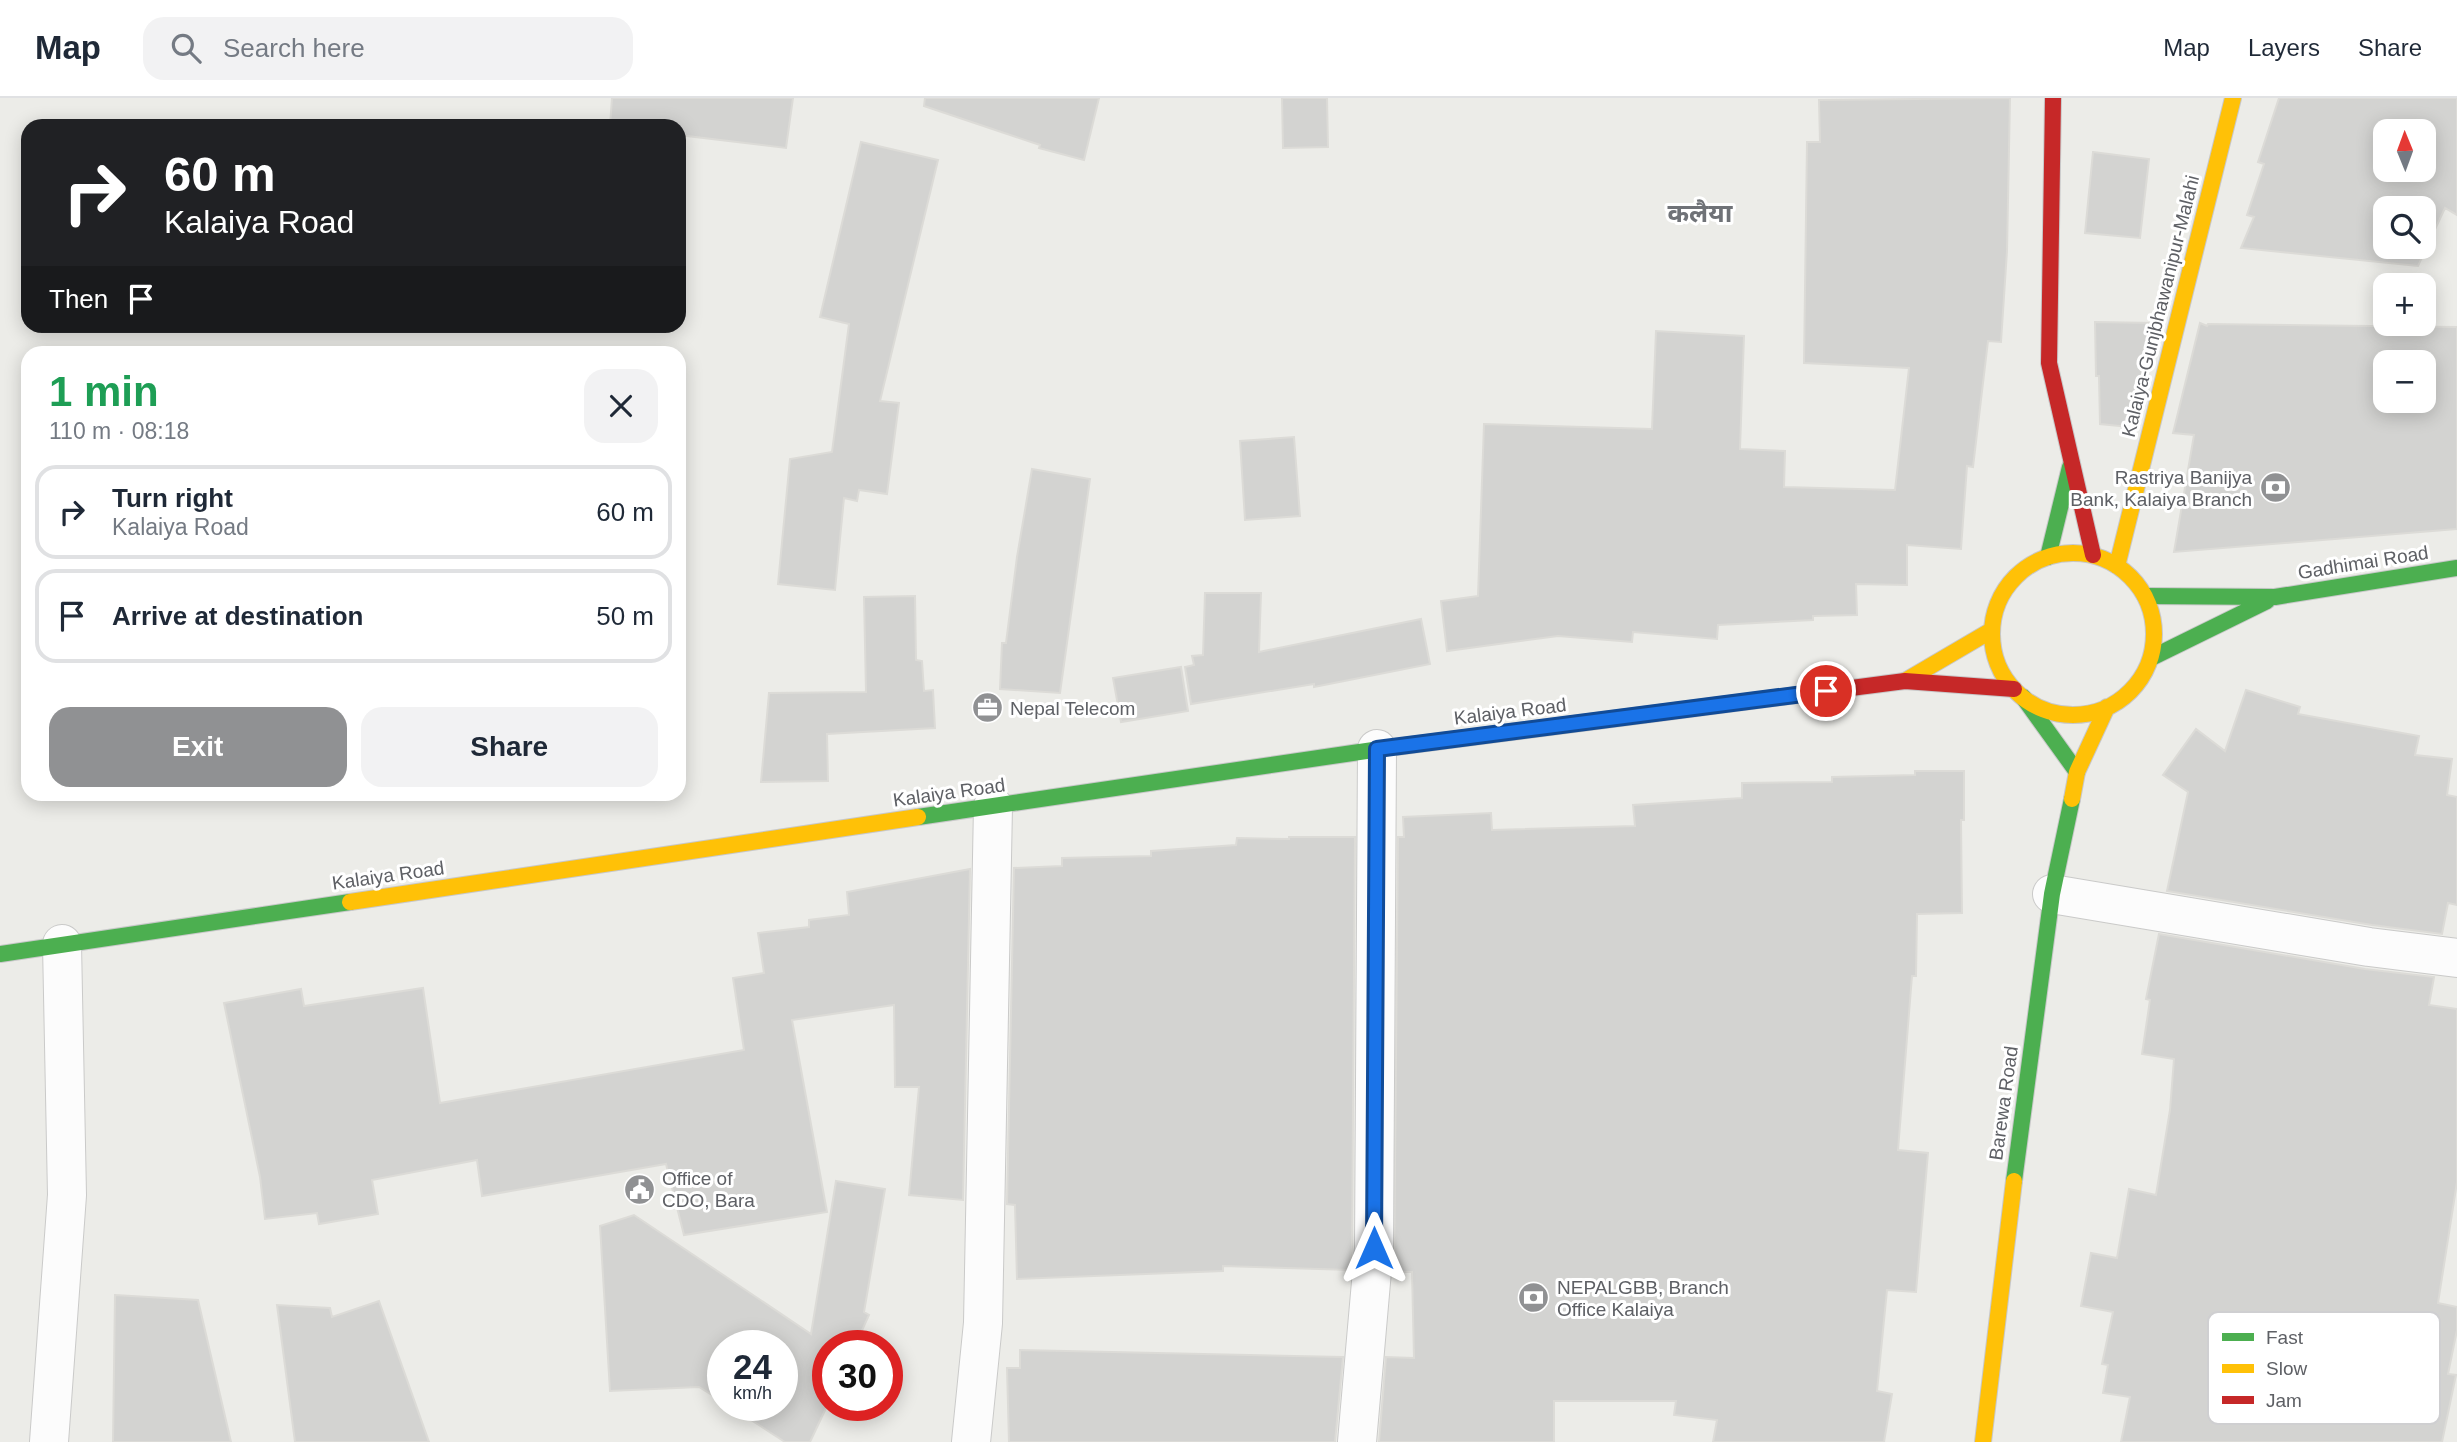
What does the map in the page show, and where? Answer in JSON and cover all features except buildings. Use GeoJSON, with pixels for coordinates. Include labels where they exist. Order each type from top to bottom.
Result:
{"type":"FeatureCollection","features":[{"type":"Feature","properties":{"kind":"main road"},"geometry":{"type":"LineString","coordinates":[[2053,98],[2049,363],[2093,555]]}},
{"type":"Feature","properties":{"kind":"main road","name":"Kalaiya-Gunjbhawanipur-Malahi"},"geometry":{"type":"LineString","coordinates":[[2117,566],[2233,98]]}},
{"type":"Feature","properties":{"kind":"main road"},"geometry":{"type":"LineString","coordinates":[[2048,557],[2072,458]]}},
{"type":"Feature","properties":{"kind":"main road"},"geometry":{"type":"LineString","coordinates":[[1905,681],[2019,693],[2043,709],[2064,714],[2086,714],[2107,707],[2127,695],[2141,679],[2151,658],[2154,637],[2146,596],[2133,579],[2117,566],[2093,555],[2070,553],[2048,557],[2026,568],[2009,585],[1997,606],[1993,630],[1994,651],[2001,672],[2019,693],[2077,772]]}},
{"type":"Feature","properties":{"kind":"main road","name":"Gadhimai Road"},"geometry":{"type":"LineString","coordinates":[[2275,597],[2457,568]]}},
{"type":"Feature","properties":{"kind":"main road"},"geometry":{"type":"LineString","coordinates":[[2146,596],[2275,597]]}},
{"type":"Feature","properties":{"kind":"main road"},"geometry":{"type":"LineString","coordinates":[[2151,658],[2275,597]]}},
{"type":"Feature","properties":{"kind":"main road"},"geometry":{"type":"LineString","coordinates":[[1905,681],[1993,630]]}},
{"type":"Feature","properties":{"kind":"main road","name":"Kalaiya Road"},"geometry":{"type":"LineString","coordinates":[[0,954],[1377,749],[1905,681]]}},
{"type":"Feature","properties":{"kind":"main road","name":"Barewa Road"},"geometry":{"type":"LineString","coordinates":[[1983,1442],[2003,1259],[2052,894],[2077,772],[2107,707]]}},
{"type":"Feature","properties":{"kind":"street"},"geometry":{"type":"LineString","coordinates":[[1357,1442],[1374,1248],[1377,749]]}},
{"type":"Feature","properties":{"kind":"street"},"geometry":{"type":"LineString","coordinates":[[971,1442],[983,1323],[993,806]]}},
{"type":"Feature","properties":{"kind":"street"},"geometry":{"type":"LineString","coordinates":[[2052,894],[2370,947],[2457,958]]}},
{"type":"Feature","properties":{"kind":"street"},"geometry":{"type":"LineString","coordinates":[[49,1442],[67,1195],[62,944]]}},
{"type":"Feature","properties":{"kind":"traffic: fast"},"geometry":{"type":"LineString","coordinates":[[2048,557],[2070,467]]}},
{"type":"Feature","properties":{"kind":"traffic: fast"},"geometry":{"type":"LineString","coordinates":[[2145,596],[2275,597],[2457,568]]}},
{"type":"Feature","properties":{"kind":"traffic: fast"},"geometry":{"type":"LineString","coordinates":[[2151,658],[2267,601]]}},
{"type":"Feature","properties":{"kind":"traffic: fast"},"geometry":{"type":"LineString","coordinates":[[2023,697],[2077,772]]}},
{"type":"Feature","properties":{"kind":"traffic: fast"},"geometry":{"type":"LineString","coordinates":[[918,817],[1380,749]]}},
{"type":"Feature","properties":{"kind":"traffic: fast"},"geometry":{"type":"LineString","coordinates":[[2014,1181],[2052,894],[2072,799]]}},
{"type":"Feature","properties":{"kind":"traffic: fast"},"geometry":{"type":"LineString","coordinates":[[0,954],[350,902]]}},
{"type":"Feature","properties":{"kind":"traffic: slow"},"geometry":{"type":"LineString","coordinates":[[2117,566],[2233,98]]}},
{"type":"Feature","properties":{"kind":"traffic: slow"},"geometry":{"type":"LineString","coordinates":[[2073,553],[2104,560],[2130,577],[2147,603],[2154,634],[2147,665],[2130,691],[2104,708],[2073,715],[2042,708],[2016,691],[1999,665],[1992,634],[1999,603],[2016,577],[2042,560],[2073,553]]}},
{"type":"Feature","properties":{"kind":"traffic: slow"},"geometry":{"type":"LineString","coordinates":[[1905,681],[1992,630]]}},
{"type":"Feature","properties":{"kind":"traffic: slow"},"geometry":{"type":"LineString","coordinates":[[2072,799],[2077,772],[2107,707]]}},
{"type":"Feature","properties":{"kind":"traffic: slow"},"geometry":{"type":"LineString","coordinates":[[1380,749],[1643,715]]}},
{"type":"Feature","properties":{"kind":"traffic: slow"},"geometry":{"type":"LineString","coordinates":[[350,902],[918,817]]}},
{"type":"Feature","properties":{"kind":"traffic: slow"},"geometry":{"type":"LineString","coordinates":[[1983,1442],[2014,1181]]}},
{"type":"Feature","properties":{"kind":"traffic: jam"},"geometry":{"type":"LineString","coordinates":[[2053,98],[2049,363],[2093,555]]}},
{"type":"Feature","properties":{"kind":"traffic: jam"},"geometry":{"type":"LineString","coordinates":[[1643,715],[1905,681],[2014,689]]}},
{"type":"Feature","properties":{"kind":"place","name":"Rastriya Banijya Bank, Kalaiya Branch"},"geometry":{"type":"Point","coordinates":[2275,488]}},
{"type":"Feature","properties":{"kind":"place","name":"Nepal Telecom"},"geometry":{"type":"Point","coordinates":[987,708]}},
{"type":"Feature","properties":{"kind":"place","name":"Office of CDO, Bara"},"geometry":{"type":"Point","coordinates":[639,1189]}},
{"type":"Feature","properties":{"kind":"place","name":"NEPALGBB, Branch Office Kalaiya"},"geometry":{"type":"Point","coordinates":[1534,1298]}},
{"type":"Feature","properties":{"kind":"district","name":"कलैया"},"geometry":{"type":"Point","coordinates":[1700,213]}},
{"type":"Feature","properties":{"kind":"route"},"geometry":{"type":"LineString","coordinates":[[1374,1248],[1377,749],[1826,691]]}}]}
